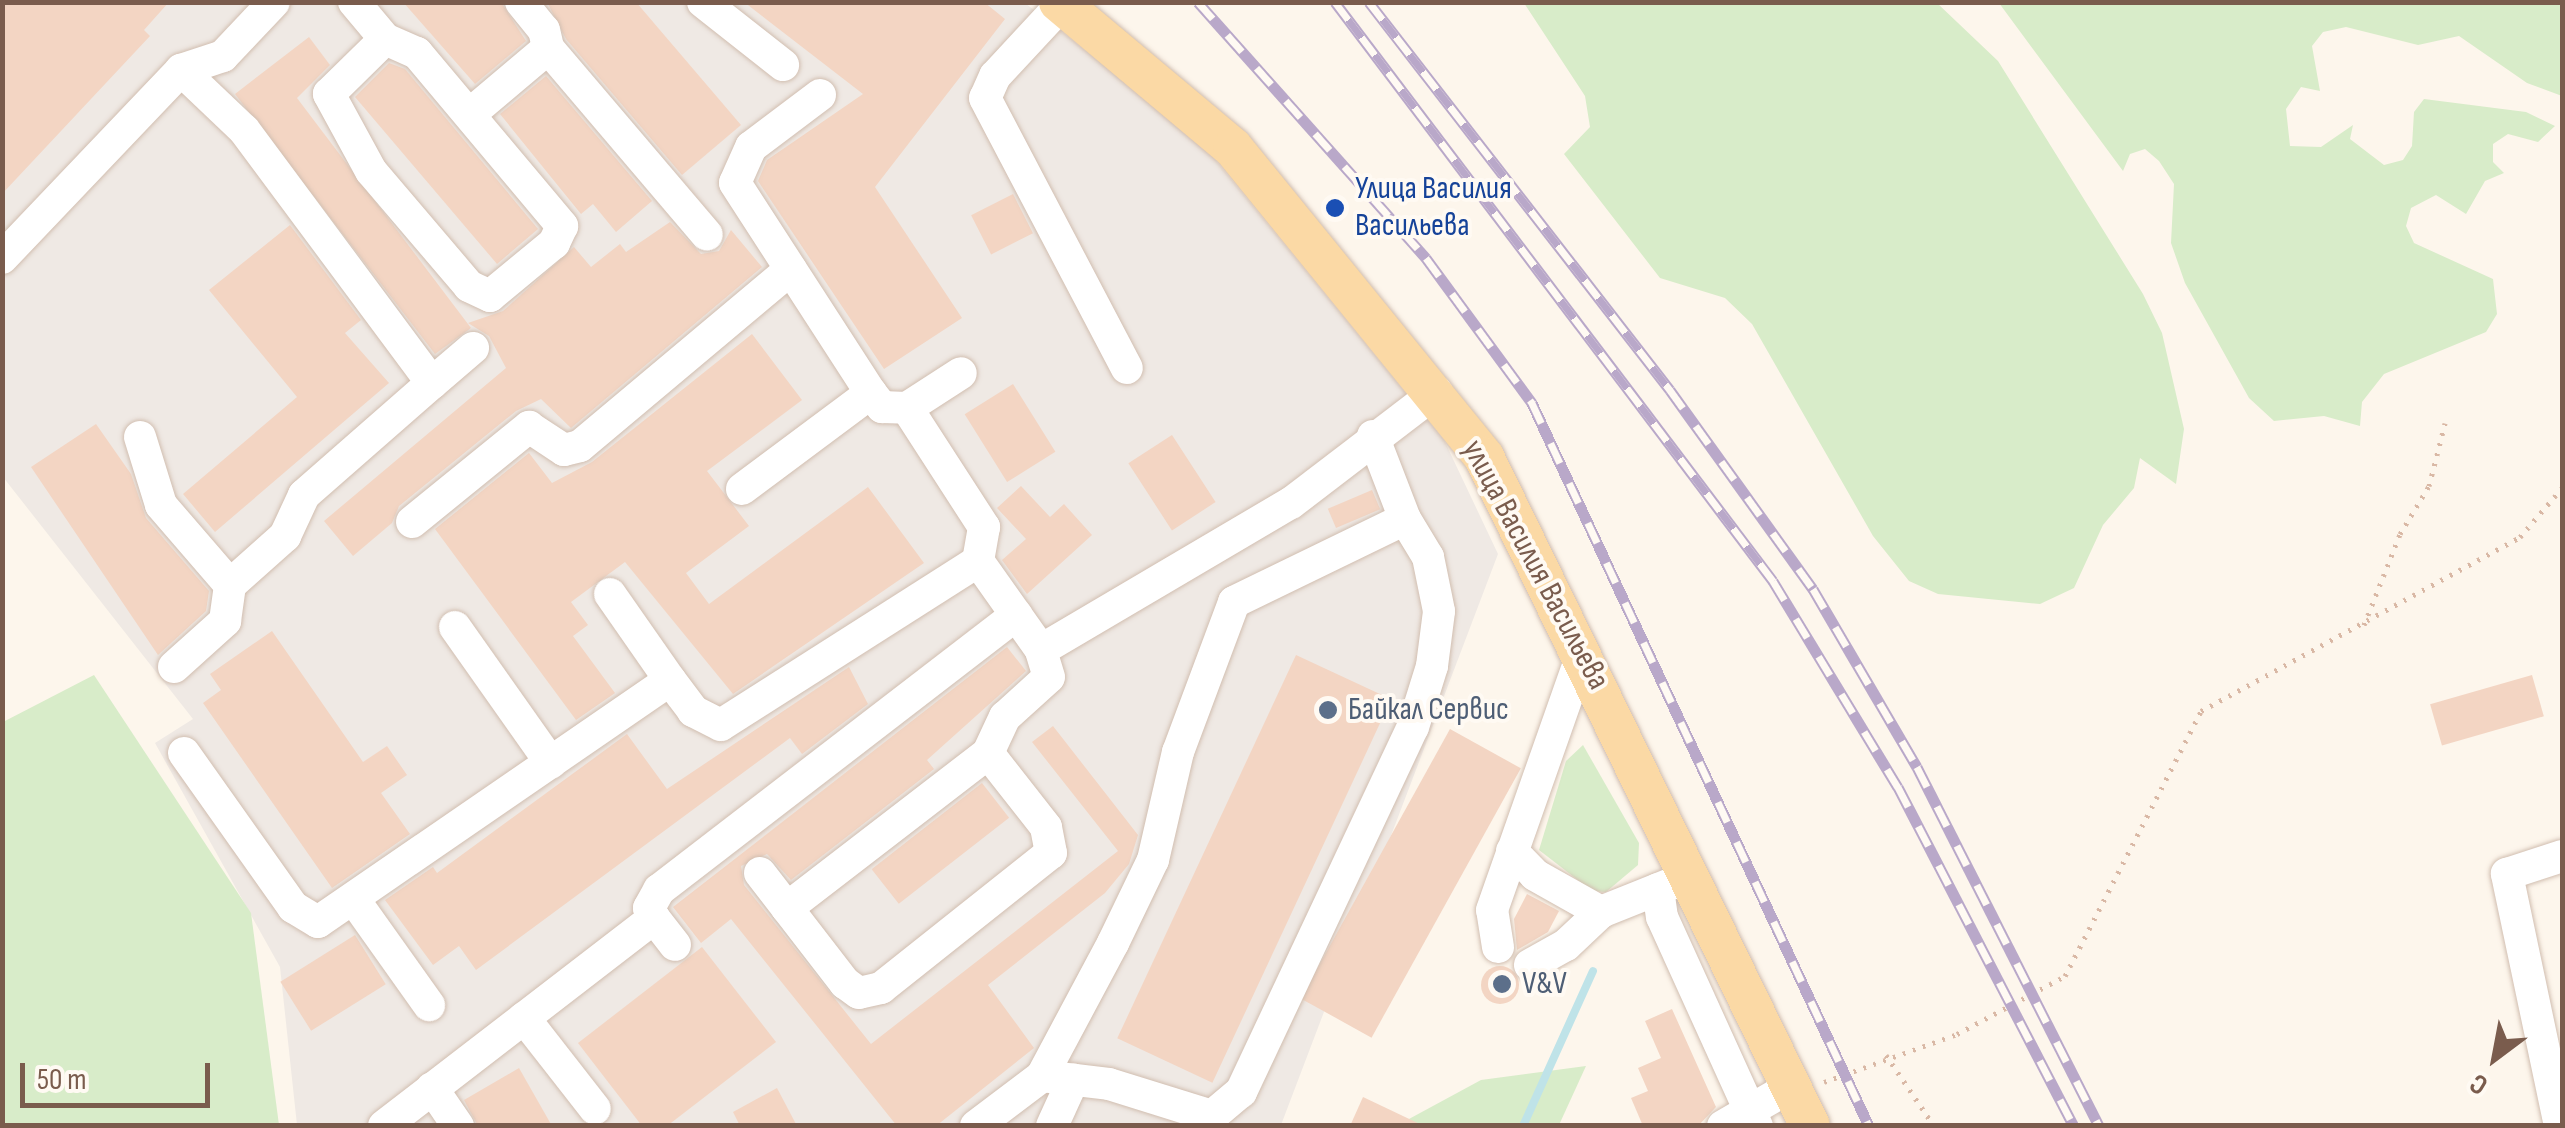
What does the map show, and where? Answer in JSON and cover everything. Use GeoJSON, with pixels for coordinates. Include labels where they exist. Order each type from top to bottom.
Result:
{"type":"FeatureCollection","features":[{"type":"Feature","properties":{"kind":"main road","name":"улица Василия Васильева"},"geometry":{"type":"LineString","coordinates":[[1060,3],[1234,148],[1436,392],[1484,457],[1582,652],[1673,883],[1792,1086],[1810,1126]]}},
{"type":"Feature","properties":{"kind":"lane"},"geometry":{"type":"LineString","coordinates":[[2,258],[180,70],[223,56],[274,2]]}},
{"type":"Feature","properties":{"kind":"lane"},"geometry":{"type":"LineString","coordinates":[[354,2],[385,39],[417,53],[562,226],[554,243],[490,296],[469,286],[371,171],[332,103],[332,87],[385,39]]}},
{"type":"Feature","properties":{"kind":"lane"},"geometry":{"type":"LineString","coordinates":[[521,2],[544,30],[548,48],[706,235]]}},
{"type":"Feature","properties":{"kind":"lane"},"geometry":{"type":"LineString","coordinates":[[703,2],[783,65]]}},
{"type":"Feature","properties":{"kind":"lane"},"geometry":{"type":"LineString","coordinates":[[1060,3],[994,76],[984,98],[1127,368]]}},
{"type":"Feature","properties":{"kind":"lane"},"geometry":{"type":"LineString","coordinates":[[470,114],[548,48]]}},
{"type":"Feature","properties":{"kind":"lane"},"geometry":{"type":"LineString","coordinates":[[180,70],[244,130],[432,383]]}},
{"type":"Feature","properties":{"kind":"lane"},"geometry":{"type":"LineString","coordinates":[[820,95],[751,147],[735,171],[790,269],[882,407],[908,408],[962,373]]}},
{"type":"Feature","properties":{"kind":"lane"},"geometry":{"type":"LineString","coordinates":[[412,522],[529,427],[564,450],[580,446],[790,269]]}},
{"type":"Feature","properties":{"kind":"lane"},"geometry":{"type":"LineString","coordinates":[[174,667],[225,621],[230,585],[285,536],[316,481],[473,348]]}},
{"type":"Feature","properties":{"kind":"lane"},"geometry":{"type":"LineString","coordinates":[[1041,650],[1291,503],[1373,436],[1436,392]]}},
{"type":"Feature","properties":{"kind":"lane"},"geometry":{"type":"LineString","coordinates":[[742,489],[871,394]]}},
{"type":"Feature","properties":{"kind":"lane"},"geometry":{"type":"LineString","coordinates":[[787,908],[988,753],[1005,717],[1049,677],[1041,650],[978,561],[984,527],[908,408]]}},
{"type":"Feature","properties":{"kind":"lane"},"geometry":{"type":"LineString","coordinates":[[976,1126],[1058,1078],[1187,1118],[1212,1116],[1241,1092],[1413,726],[1439,611],[1428,557],[1404,518],[1373,436]]}},
{"type":"Feature","properties":{"kind":"lane"},"geometry":{"type":"LineString","coordinates":[[140,437],[161,504],[230,585]]}},
{"type":"Feature","properties":{"kind":"lane"},"geometry":{"type":"LineString","coordinates":[[1052,1126],[1058,1078],[1153,860],[1178,752],[1234,602],[1404,518]]}},
{"type":"Feature","properties":{"kind":"lane"},"geometry":{"type":"LineString","coordinates":[[610,594],[692,711],[721,725],[978,561]]}},
{"type":"Feature","properties":{"kind":"lane"},"geometry":{"type":"LineString","coordinates":[[675,944],[649,908],[659,890],[1016,615]]}},
{"type":"Feature","properties":{"kind":"lane"},"geometry":{"type":"LineString","coordinates":[[455,627],[551,764]]}},
{"type":"Feature","properties":{"kind":"lane"},"geometry":{"type":"LineString","coordinates":[[1498,947],[1492,910],[1582,652]]}},
{"type":"Feature","properties":{"kind":"lane"},"geometry":{"type":"LineString","coordinates":[[184,753],[306,920],[330,918],[670,680]]}},
{"type":"Feature","properties":{"kind":"lane"},"geometry":{"type":"LineString","coordinates":[[760,873],[859,993],[896,976],[1051,853],[1046,827],[988,753]]}},
{"type":"Feature","properties":{"kind":"lane"},"geometry":{"type":"LineString","coordinates":[[1512,851],[1535,875],[1602,912]]}},
{"type":"Feature","properties":{"kind":"lane"},"geometry":{"type":"LineString","coordinates":[[2560,1126],[2508,874],[2562,856]]}},
{"type":"Feature","properties":{"kind":"lane"},"geometry":{"type":"LineString","coordinates":[[1530,964],[1566,946],[1602,912],[1673,883]]}},
{"type":"Feature","properties":{"kind":"lane"},"geometry":{"type":"LineString","coordinates":[[1673,883],[1662,917],[1743,1120],[1792,1086]]}},
{"type":"Feature","properties":{"kind":"lane"},"geometry":{"type":"LineString","coordinates":[[355,901],[429,1006]]}},
{"type":"Feature","properties":{"kind":"lane"},"geometry":{"type":"LineString","coordinates":[[384,1126],[654,918]]}},
{"type":"Feature","properties":{"kind":"lane"},"geometry":{"type":"LineString","coordinates":[[524,1018],[594,1110]]}},
{"type":"Feature","properties":{"kind":"lane"},"geometry":{"type":"LineString","coordinates":[[432,1088],[458,1126]]}},
{"type":"Feature","properties":{"kind":"path"},"geometry":{"type":"LineString","coordinates":[[2362,628],[2400,534],[2430,486],[2444,424]]}},
{"type":"Feature","properties":{"kind":"path"},"geometry":{"type":"LineString","coordinates":[[1792,1086],[1848,1079],[1886,1055],[1957,1034],[2065,976],[2201,711],[2362,628],[2520,538],[2562,488]]}},
{"type":"Feature","properties":{"kind":"path"},"geometry":{"type":"LineString","coordinates":[[1886,1055],[1934,1126]]}},
{"type":"Feature","properties":{"kind":"shaded area"},"geometry":{"type":"Polygon","coordinates":[[[2,3],[1025,3],[1199,140],[1444,440],[1498,554],[1281,1125],[297,1125],[280,967],[155,743],[193,719],[3,477],[2,3]]]}},
{"type":"Feature","properties":{"kind":"green space"},"geometry":{"type":"Polygon","coordinates":[[[1524,3],[1937,3],[1998,61],[2143,294],[2162,333],[2184,429],[2176,484],[2140,458],[2134,488],[2103,525],[2074,588],[2040,604],[1938,594],[1909,581],[1873,536],[1752,324],[1725,298],[1660,278],[1564,154],[1590,127],[1585,96],[1524,3]]]}},
{"type":"Feature","properties":{"kind":"green space"},"geometry":{"type":"Polygon","coordinates":[[[1999,3],[2562,3],[2562,96],[2527,83],[2459,36],[2418,45],[2346,27],[2323,32],[2312,46],[2320,91],[2301,87],[2286,109],[2290,146],[2321,147],[2353,125],[2350,139],[2384,165],[2403,160],[2412,146],[2414,112],[2424,99],[2526,112],[2555,126],[2538,142],[2508,134],[2493,144],[2493,162],[2504,173],[2485,181],[2466,214],[2436,195],[2411,208],[2406,226],[2414,243],[2493,279],[2497,314],[2486,332],[2384,374],[2362,402],[2360,426],[2324,416],[2274,421],[2249,398],[2185,283],[2171,243],[2174,184],[2159,161],[2145,149],[2130,154],[2123,171],[1999,3]]]}},
{"type":"Feature","properties":{"kind":"green space"},"geometry":{"type":"Polygon","coordinates":[[[94,675],[251,913],[279,1125],[3,1125],[3,722],[94,675]]]}},
{"type":"Feature","properties":{"kind":"green space"},"geometry":{"type":"Polygon","coordinates":[[[1583,745],[1639,843],[1638,865],[1606,892],[1592,891],[1539,850],[1566,761],[1583,745]]]}},
{"type":"Feature","properties":{"kind":"green space"},"geometry":{"type":"Polygon","coordinates":[[[1586,1066],[1559,1125],[1396,1126],[1481,1080],[1586,1066]]]}},
{"type":"Feature","properties":{"kind":"building"},"geometry":{"type":"Polygon","coordinates":[[[2,2],[169,2],[144,30],[150,36],[2,194],[2,2]]]}},
{"type":"Feature","properties":{"kind":"building"},"geometry":{"type":"Polygon","coordinates":[[[403,2],[501,2],[526,41],[475,84],[403,2]]]}},
{"type":"Feature","properties":{"kind":"building"},"geometry":{"type":"Polygon","coordinates":[[[547,2],[636,2],[741,125],[682,175],[566,39],[547,2]]]}},
{"type":"Feature","properties":{"kind":"building"},"geometry":{"type":"Polygon","coordinates":[[[744,2],[984,2],[1005,19],[875,187],[962,318],[884,369],[758,181],[767,160],[863,94],[744,2]]]}},
{"type":"Feature","properties":{"kind":"building"},"geometry":{"type":"Polygon","coordinates":[[[309,37],[330,65],[297,98],[471,328],[435,354],[235,94],[309,37]]]}},
{"type":"Feature","properties":{"kind":"building"},"geometry":{"type":"Polygon","coordinates":[[[389,63],[405,69],[538,229],[497,264],[355,97],[389,63]]]}},
{"type":"Feature","properties":{"kind":"building"},"geometry":{"type":"Polygon","coordinates":[[[546,76],[652,201],[616,232],[593,204],[581,214],[500,114],[546,76]]]}},
{"type":"Feature","properties":{"kind":"building"},"geometry":{"type":"Polygon","coordinates":[[[1013,194],[1033,233],[991,255],[971,215],[1013,194]]]}},
{"type":"Feature","properties":{"kind":"building"},"geometry":{"type":"Polygon","coordinates":[[[670,222],[701,254],[719,251],[731,230],[762,267],[571,428],[541,399],[516,411],[399,506],[392,523],[353,556],[324,521],[506,368],[489,336],[468,323],[503,311],[574,247],[591,267],[620,244],[626,252],[670,222]]]}},
{"type":"Feature","properties":{"kind":"building"},"geometry":{"type":"Polygon","coordinates":[[[290,225],[361,320],[345,333],[389,383],[215,532],[183,494],[297,397],[209,290],[290,225]]]}},
{"type":"Feature","properties":{"kind":"building"},"geometry":{"type":"Polygon","coordinates":[[[752,334],[802,400],[707,471],[749,526],[686,573],[709,604],[868,487],[924,563],[733,694],[625,562],[571,602],[588,625],[573,636],[615,693],[576,720],[435,529],[529,453],[552,483],[592,462],[752,334]]]}},
{"type":"Feature","properties":{"kind":"building"},"geometry":{"type":"Polygon","coordinates":[[[1013,384],[1055,452],[1007,482],[965,414],[1013,384]]]}},
{"type":"Feature","properties":{"kind":"building"},"geometry":{"type":"Polygon","coordinates":[[[96,424],[131,474],[146,518],[209,591],[206,611],[158,655],[31,467],[96,424]]]}},
{"type":"Feature","properties":{"kind":"building"},"geometry":{"type":"Polygon","coordinates":[[[1172,435],[1216,502],[1172,530],[1128,463],[1172,435]]]}},
{"type":"Feature","properties":{"kind":"building"},"geometry":{"type":"Polygon","coordinates":[[[1021,486],[1050,517],[1064,504],[1092,535],[1027,594],[1002,560],[1026,539],[997,508],[1021,486]]]}},
{"type":"Feature","properties":{"kind":"building"},"geometry":{"type":"Polygon","coordinates":[[[1372,490],[1380,509],[1336,528],[1328,509],[1372,490]]]}},
{"type":"Feature","properties":{"kind":"building"},"geometry":{"type":"Polygon","coordinates":[[[272,631],[363,762],[387,746],[407,775],[381,793],[410,834],[332,888],[203,703],[221,690],[210,674],[272,631]]]}},
{"type":"Feature","properties":{"kind":"building"},"geometry":{"type":"Polygon","coordinates":[[[1007,647],[1026,671],[927,760],[934,769],[791,880],[767,854],[741,866],[744,885],[871,1044],[1118,851],[1032,742],[1053,726],[1138,835],[1129,864],[1105,893],[988,985],[1034,1048],[936,1126],[897,1126],[731,919],[701,943],[673,907],[1007,647]]]}},
{"type":"Feature","properties":{"kind":"building"},"geometry":{"type":"Polygon","coordinates":[[[1296,655],[1391,699],[1212,1083],[1117,1038],[1296,655]]]}},
{"type":"Feature","properties":{"kind":"building"},"geometry":{"type":"Polygon","coordinates":[[[849,667],[868,704],[802,754],[790,738],[476,970],[459,946],[433,965],[385,900],[433,867],[437,873],[627,734],[667,789],[849,667]]]}},
{"type":"Feature","properties":{"kind":"building"},"geometry":{"type":"Polygon","coordinates":[[[2532,675],[2544,716],[2442,746],[2430,704],[2532,675]]]}},
{"type":"Feature","properties":{"kind":"building"},"geometry":{"type":"Polygon","coordinates":[[[1450,729],[1521,768],[1372,1038],[1301,998],[1450,729]]]}},
{"type":"Feature","properties":{"kind":"building"},"geometry":{"type":"Polygon","coordinates":[[[982,783],[1009,818],[899,904],[872,869],[982,783]]]}},
{"type":"Feature","properties":{"kind":"building"},"geometry":{"type":"Polygon","coordinates":[[[1527,894],[1559,911],[1548,932],[1517,950],[1514,919],[1527,894]]]}},
{"type":"Feature","properties":{"kind":"building"},"geometry":{"type":"Polygon","coordinates":[[[355,935],[386,984],[311,1031],[280,982],[355,935]]]}},
{"type":"Feature","properties":{"kind":"building"},"geometry":{"type":"Polygon","coordinates":[[[702,947],[776,1042],[667,1126],[642,1126],[578,1043],[702,947]]]}},
{"type":"Feature","properties":{"kind":"building"},"geometry":{"type":"Polygon","coordinates":[[[1500,966],[1514,971],[1519,985],[1514,999],[1500,1004],[1486,999],[1481,985],[1486,971],[1500,966]]]}},
{"type":"Feature","properties":{"kind":"building"},"geometry":{"type":"Polygon","coordinates":[[[1672,1009],[1716,1107],[1698,1126],[1643,1126],[1631,1098],[1648,1091],[1638,1068],[1661,1058],[1645,1021],[1672,1009]]]}},
{"type":"Feature","properties":{"kind":"building"},"geometry":{"type":"Polygon","coordinates":[[[519,1068],[552,1126],[478,1126],[464,1100],[519,1068]]]}},
{"type":"Feature","properties":{"kind":"building"},"geometry":{"type":"Polygon","coordinates":[[[777,1088],[797,1126],[740,1126],[733,1112],[777,1088]]]}},
{"type":"Feature","properties":{"kind":"building"},"geometry":{"type":"Polygon","coordinates":[[[1363,1097],[1424,1126],[1350,1126],[1363,1097]]]}},
{"type":"Feature","properties":{"kind":"waterway"},"geometry":{"type":"LineString","coordinates":[[1523,1126],[1593,971]]}},
{"type":"Feature","properties":{"kind":"railway"},"geometry":{"type":"LineString","coordinates":[[1198,2],[1426,258],[1532,403],[1869,1126]]}},
{"type":"Feature","properties":{"kind":"railway"},"geometry":{"type":"LineString","coordinates":[[1335,2],[1773,581],[1898,787],[2074,1126]]}},
{"type":"Feature","properties":{"kind":"railway"},"geometry":{"type":"LineString","coordinates":[[1369,2],[1670,390],[1813,589],[1917,767],[2099,1126]]}},
{"type":"Feature","properties":{"kind":"place","name":"Улица Василия Васильева"},"geometry":{"type":"Point","coordinates":[1335,208]}},
{"type":"Feature","properties":{"kind":"place","name":"Байкал Сервис"},"geometry":{"type":"Point","coordinates":[1328,710]}},
{"type":"Feature","properties":{"kind":"place","name":"V&V"},"geometry":{"type":"Point","coordinates":[1502,984]}}]}
